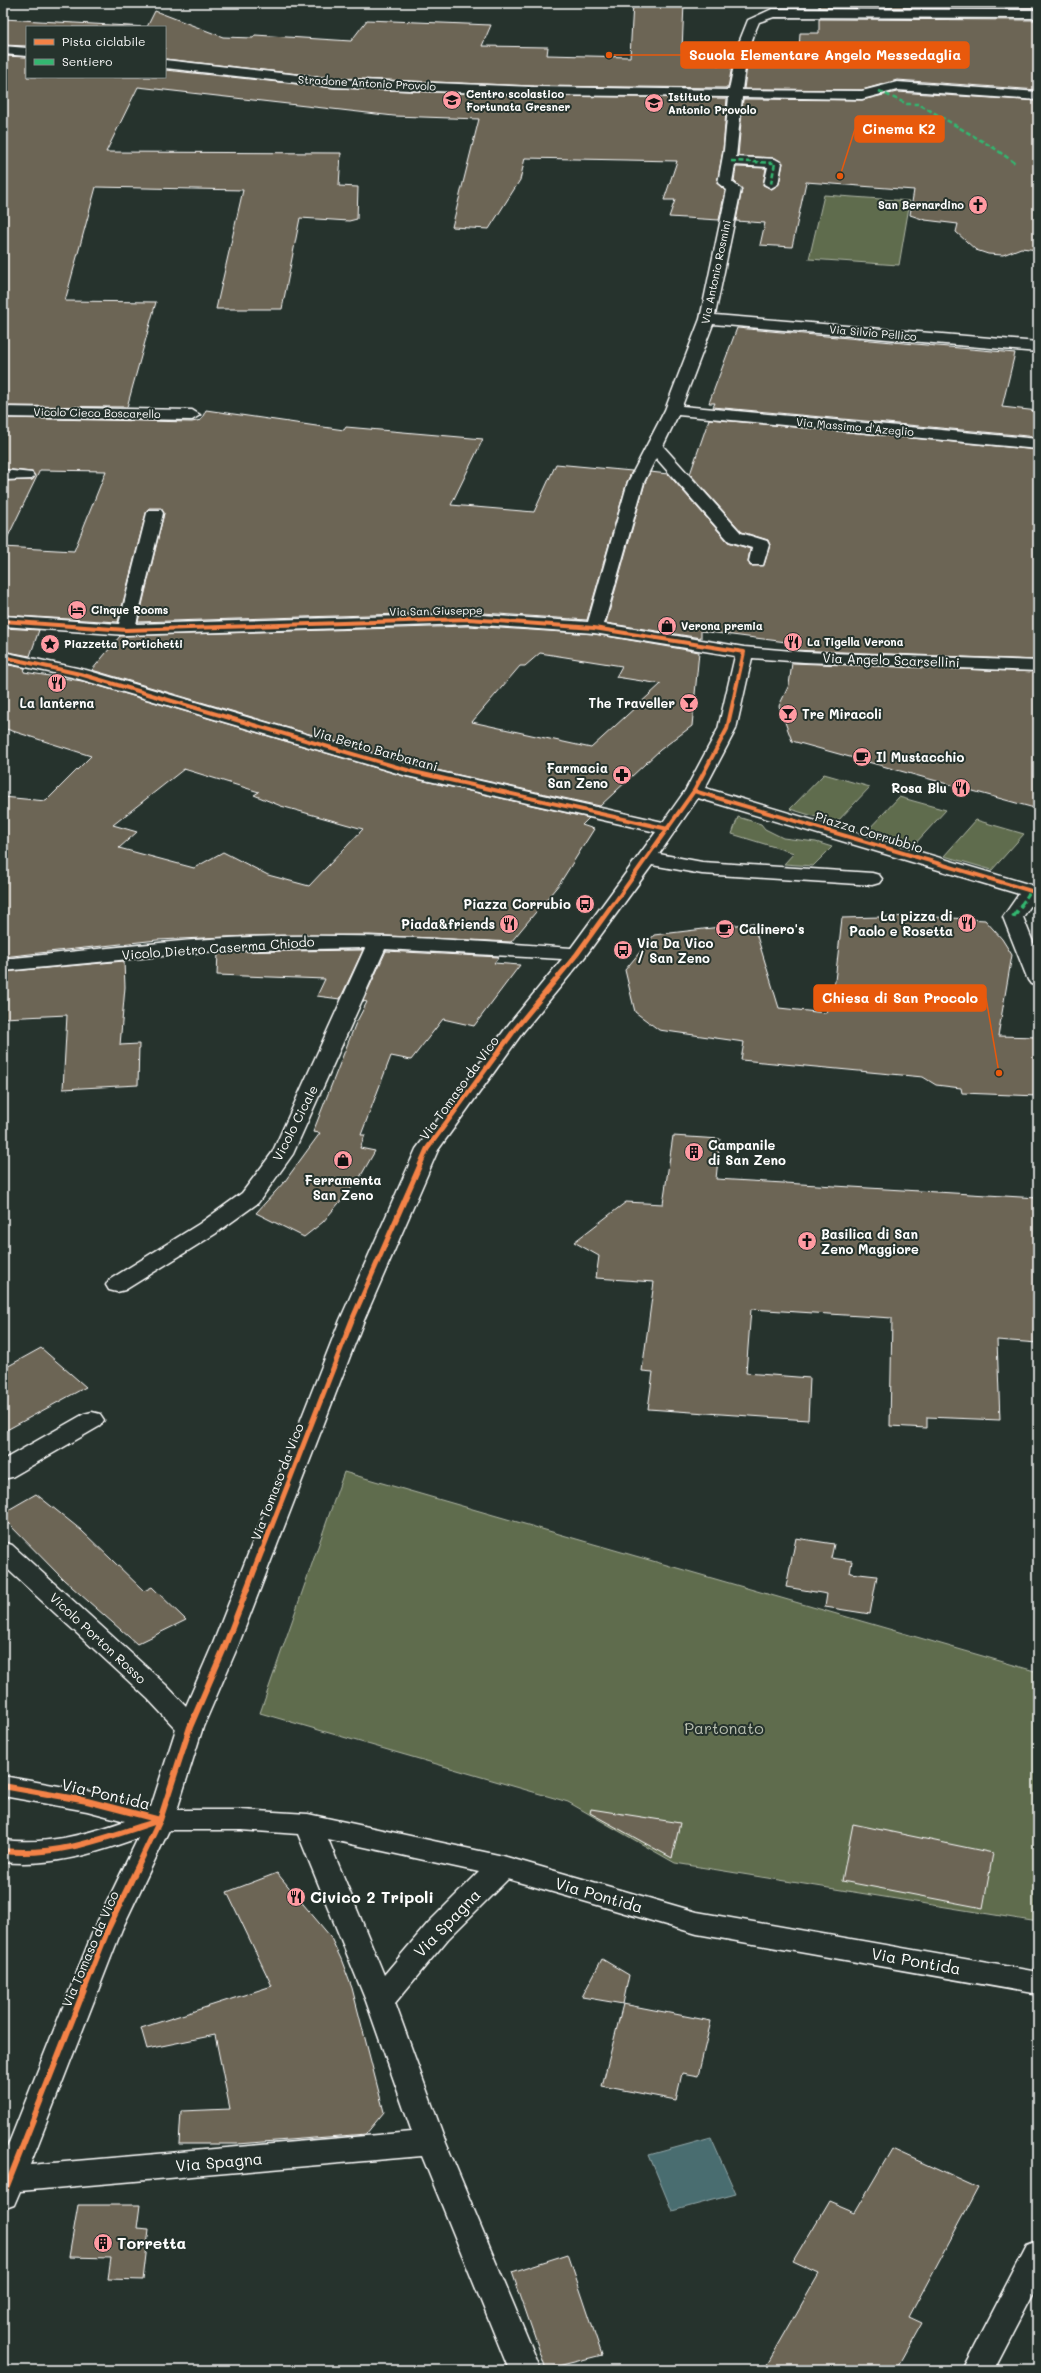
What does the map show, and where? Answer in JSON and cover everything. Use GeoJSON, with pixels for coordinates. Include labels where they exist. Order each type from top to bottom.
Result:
{"type":"FeatureCollection","features":[{"type":"Feature","properties":{"kind":"street"},"geometry":{"type":"LineString","coordinates":[[769,8],[1014,8],[1038,14]]}},
{"type":"Feature","properties":{"kind":"street","name":"Via Antonio Rosmini"},"geometry":{"type":"LineString","coordinates":[[594,628],[636,482],[656,447],[673,410],[708,319],[734,189],[725,183],[731,161],[742,49],[754,20],[769,8]]}},
{"type":"Feature","properties":{"kind":"street"},"geometry":{"type":"LineString","coordinates":[[3,50],[26,52]]}},
{"type":"Feature","properties":{"kind":"street","name":"Stradone Antonio Provolo"},"geometry":{"type":"LineString","coordinates":[[166,64],[334,83],[534,91],[862,95],[897,86],[994,91]]}},
{"type":"Feature","properties":{"kind":"street"},"geometry":{"type":"LineString","coordinates":[[994,91],[1038,90]]}},
{"type":"Feature","properties":{"kind":"street"},"geometry":{"type":"LineString","coordinates":[[994,91],[1038,96]]}},
{"type":"Feature","properties":{"kind":"street"},"geometry":{"type":"LineString","coordinates":[[731,161],[775,163],[771,184]]}},
{"type":"Feature","properties":{"kind":"street","name":"Via Silvio Pellico"},"geometry":{"type":"LineString","coordinates":[[708,319],[1038,347]]}},
{"type":"Feature","properties":{"kind":"street","name":"Via Massimo d'Azeglio"},"geometry":{"type":"LineString","coordinates":[[673,410],[1038,444]]}},
{"type":"Feature","properties":{"kind":"street","name":"Vicolo Cieco Boscarello"},"geometry":{"type":"LineString","coordinates":[[3,412],[192,415]]}},
{"type":"Feature","properties":{"kind":"street"},"geometry":{"type":"LineString","coordinates":[[656,447],[735,537],[761,545],[757,561]]}},
{"type":"Feature","properties":{"kind":"street"},"geometry":{"type":"LineString","coordinates":[[3,475],[26,476]]}},
{"type":"Feature","properties":{"kind":"street"},"geometry":{"type":"LineString","coordinates":[[3,621],[126,630],[155,513]]}},
{"type":"Feature","properties":{"kind":"street","name":"Via San Giuseppe"},"geometry":{"type":"LineString","coordinates":[[126,630],[468,618],[594,628],[744,652]]}},
{"type":"Feature","properties":{"kind":"street"},"geometry":{"type":"LineString","coordinates":[[668,829],[694,791],[727,729],[742,670],[744,652]]}},
{"type":"Feature","properties":{"kind":"street","name":"Via Angelo Scarsellini"},"geometry":{"type":"LineString","coordinates":[[744,652],[804,657],[1038,666]]}},
{"type":"Feature","properties":{"kind":"street","name":"Via Berto Barbarani"},"geometry":{"type":"LineString","coordinates":[[3,657],[80,674],[414,772],[668,829]]}},
{"type":"Feature","properties":{"kind":"street","name":"Piazza Corrubbio"},"geometry":{"type":"LineString","coordinates":[[694,791],[1034,893],[1013,917],[1038,980]]}},
{"type":"Feature","properties":{"kind":"street","name":"Via Tomaso da Vico"},"geometry":{"type":"LineString","coordinates":[[4,2186],[108,1929],[160,1820],[190,1727],[225,1646],[352,1320],[427,1149],[516,1028],[577,954],[668,829]]}},
{"type":"Feature","properties":{"kind":"street"},"geometry":{"type":"LineString","coordinates":[[648,858],[702,868],[872,879]]}},
{"type":"Feature","properties":{"kind":"street","name":"Vicolo Dietro Caserma Chiodo"},"geometry":{"type":"LineString","coordinates":[[3,965],[204,946],[283,942],[378,942],[577,954]]}},
{"type":"Feature","properties":{"kind":"street","name":"Vicolo Cicale"},"geometry":{"type":"LineString","coordinates":[[117,1284],[207,1229],[250,1198],[282,1154],[378,942]]}},
{"type":"Feature","properties":{"kind":"street"},"geometry":{"type":"LineString","coordinates":[[3,1471],[92,1420]]}},
{"type":"Feature","properties":{"kind":"street","name":"Vicolo Porton Rosso"},"geometry":{"type":"LineString","coordinates":[[3,1552],[157,1692],[190,1727]]}},
{"type":"Feature","properties":{"kind":"street","name":"Via Pontida"},"geometry":{"type":"LineString","coordinates":[[3,1786],[87,1801],[160,1820],[249,1820],[308,1824],[503,1867],[697,1923],[1038,1983]]}},
{"type":"Feature","properties":{"kind":"street","name":"Via Pontida"},"geometry":{"type":"LineString","coordinates":[[3,1851],[20,1854],[69,1849],[160,1820]]}},
{"type":"Feature","properties":{"kind":"street"},"geometry":{"type":"LineString","coordinates":[[308,1824],[380,2001],[431,2143],[525,2370]]}},
{"type":"Feature","properties":{"kind":"street","name":"Via Spagna"},"geometry":{"type":"LineString","coordinates":[[380,2001],[404,1969],[462,1904],[503,1867]]}},
{"type":"Feature","properties":{"kind":"street","name":"Via Spagna"},"geometry":{"type":"LineString","coordinates":[[4,2186],[431,2143]]}},
{"type":"Feature","properties":{"kind":"street"},"geometry":{"type":"LineString","coordinates":[[978,2370],[1038,2254]]}},
{"type":"Feature","properties":{"kind":"green space"},"geometry":{"type":"Polygon","coordinates":[[[824,195],[910,201],[899,265],[809,259],[824,195]]]}},
{"type":"Feature","properties":{"kind":"green space"},"geometry":{"type":"Polygon","coordinates":[[[824,774],[870,787],[836,823],[790,809],[824,774]]]}},
{"type":"Feature","properties":{"kind":"green space"},"geometry":{"type":"Polygon","coordinates":[[[899,797],[946,810],[913,846],[866,832],[899,797]]]}},
{"type":"Feature","properties":{"kind":"green space"},"geometry":{"type":"Polygon","coordinates":[[[738,817],[761,824],[765,829],[783,838],[816,842],[832,847],[813,866],[784,864],[794,853],[732,834],[738,817]]]}},
{"type":"Feature","properties":{"kind":"green space"},"geometry":{"type":"Polygon","coordinates":[[[976,820],[1024,834],[992,870],[944,856],[976,820]]]}},
{"type":"Feature","properties":{"kind":"green space","name":"Partonato"},"geometry":{"type":"Polygon","coordinates":[[[344,1472],[1038,1672],[1038,1922],[675,1863],[568,1802],[260,1713],[344,1472]]]}},
{"type":"Feature","properties":{"kind":"water"},"geometry":{"type":"Polygon","coordinates":[[[711,2138],[736,2194],[672,2211],[649,2155],[711,2138]]]}},
{"type":"Feature","properties":{"kind":"building"},"geometry":{"type":"Polygon","coordinates":[[[633,3],[684,3],[682,50],[717,51],[717,65],[732,66],[728,88],[534,86],[334,78],[166,59],[166,26],[148,26],[155,11],[223,37],[253,38],[255,35],[351,41],[367,20],[491,25],[482,46],[548,47],[547,55],[630,57],[633,3]]]}},
{"type":"Feature","properties":{"kind":"building"},"geometry":{"type":"Polygon","coordinates":[[[819,3],[1038,3],[1038,8],[819,8],[819,3]]]}},
{"type":"Feature","properties":{"kind":"building"},"geometry":{"type":"Polygon","coordinates":[[[3,19],[129,26],[26,26],[26,46],[3,45],[3,19]]]}},
{"type":"Feature","properties":{"kind":"building"},"geometry":{"type":"Polygon","coordinates":[[[819,19],[1038,20],[1038,90],[897,80],[862,90],[744,89],[747,66],[798,67],[800,33],[819,33],[819,19]]]}},
{"type":"Feature","properties":{"kind":"building"},"geometry":{"type":"Polygon","coordinates":[[[3,56],[26,57],[26,78],[166,78],[166,70],[334,88],[534,96],[727,98],[723,150],[717,183],[725,191],[719,220],[669,217],[675,200],[664,200],[677,161],[525,158],[520,180],[489,229],[452,227],[479,119],[394,116],[138,87],[106,152],[341,153],[339,186],[358,187],[357,219],[349,221],[300,218],[282,309],[216,309],[243,190],[96,187],[65,301],[156,302],[127,407],[3,406],[3,56]]]}},
{"type":"Feature","properties":{"kind":"building"},"geometry":{"type":"Polygon","coordinates":[[[897,92],[1038,101],[1038,250],[1021,248],[1003,255],[988,254],[976,250],[956,232],[958,224],[925,220],[910,215],[914,190],[806,182],[792,247],[760,245],[765,223],[736,221],[742,189],[734,181],[736,167],[766,168],[763,185],[772,189],[779,184],[783,163],[775,158],[738,156],[743,99],[862,100],[897,92]]]}},
{"type":"Feature","properties":{"kind":"building"},"geometry":{"type":"Polygon","coordinates":[[[737,328],[1015,353],[1002,407],[1038,411],[1038,437],[713,407],[715,403],[709,403],[737,328]]]}},
{"type":"Feature","properties":{"kind":"building"},"geometry":{"type":"Polygon","coordinates":[[[206,410],[344,430],[346,427],[483,439],[451,505],[534,512],[556,464],[632,471],[627,482],[587,620],[468,612],[138,622],[164,513],[161,508],[149,508],[146,513],[118,622],[3,615],[3,547],[3,481],[32,480],[35,477],[32,472],[3,469],[3,418],[192,422],[201,420],[206,410]],[[40,470],[3,547],[74,551],[106,471],[40,470]]]}},
{"type":"Feature","properties":{"kind":"building"},"geometry":{"type":"Polygon","coordinates":[[[709,419],[1038,450],[1038,660],[793,650],[794,643],[701,631],[701,638],[606,623],[645,483],[650,472],[668,474],[728,542],[750,549],[748,561],[750,566],[764,565],[770,545],[768,540],[742,532],[690,474],[709,419]]]}},
{"type":"Feature","properties":{"kind":"building"},"geometry":{"type":"Polygon","coordinates":[[[468,626],[594,634],[699,652],[692,726],[660,750],[600,806],[418,766],[92,670],[120,636],[468,626]],[[540,653],[525,666],[520,666],[472,722],[591,748],[661,684],[616,677],[622,666],[540,653]]]}},
{"type":"Feature","properties":{"kind":"building"},"geometry":{"type":"Polygon","coordinates":[[[3,628],[39,630],[30,656],[3,651],[3,628]]]}},
{"type":"Feature","properties":{"kind":"building"},"geometry":{"type":"Polygon","coordinates":[[[792,663],[1038,672],[1038,809],[792,741],[779,706],[789,685],[792,663]]]}},
{"type":"Feature","properties":{"kind":"building"},"geometry":{"type":"Polygon","coordinates":[[[3,664],[25,668],[24,672],[82,681],[407,777],[589,818],[582,825],[594,829],[560,883],[511,942],[370,935],[249,936],[157,940],[3,957],[3,797],[46,801],[91,756],[3,728],[3,664]],[[184,769],[113,825],[137,832],[119,848],[194,868],[223,852],[268,875],[309,886],[363,829],[281,806],[254,795],[259,792],[184,769]]]}},
{"type":"Feature","properties":{"kind":"building"},"geometry":{"type":"Polygon","coordinates":[[[917,916],[985,920],[1002,939],[1012,955],[998,1036],[1038,1037],[1038,1096],[962,1093],[961,1088],[936,1085],[923,1077],[741,1060],[744,1042],[659,1030],[635,1012],[625,970],[654,935],[753,923],[779,1008],[826,1013],[835,981],[842,918],[917,916]]]}},
{"type":"Feature","properties":{"kind":"building"},"geometry":{"type":"Polygon","coordinates":[[[363,950],[340,999],[317,996],[325,979],[217,975],[218,952],[363,950]]]}},
{"type":"Feature","properties":{"kind":"building"},"geometry":{"type":"Polygon","coordinates":[[[386,951],[499,957],[494,963],[520,965],[474,1026],[443,1019],[411,1060],[391,1056],[361,1135],[365,1135],[360,1148],[375,1151],[359,1179],[323,1222],[304,1237],[256,1213],[285,1181],[320,1133],[313,1132],[355,1025],[367,1002],[363,1001],[386,951]]]}},
{"type":"Feature","properties":{"kind":"building"},"geometry":{"type":"Polygon","coordinates":[[[124,961],[125,987],[120,1045],[139,1044],[138,1085],[63,1089],[67,1015],[3,1018],[3,972],[124,961]]]}},
{"type":"Feature","properties":{"kind":"building"},"geometry":{"type":"Polygon","coordinates":[[[673,1136],[720,1139],[716,1179],[1038,1198],[1038,1343],[997,1340],[1000,1420],[927,1417],[927,1428],[890,1426],[892,1318],[751,1309],[746,1373],[810,1378],[808,1420],[648,1409],[653,1372],[642,1371],[654,1282],[596,1278],[599,1256],[574,1242],[626,1202],[663,1204],[673,1136]]]}},
{"type":"Feature","properties":{"kind":"building"},"geometry":{"type":"Polygon","coordinates":[[[41,1348],[86,1387],[3,1432],[3,1369],[41,1348]]]}},
{"type":"Feature","properties":{"kind":"building"},"geometry":{"type":"Polygon","coordinates":[[[36,1494],[81,1530],[144,1591],[152,1587],[186,1620],[137,1644],[64,1580],[3,1518],[3,1513],[36,1494]]]}},
{"type":"Feature","properties":{"kind":"building"},"geometry":{"type":"Polygon","coordinates":[[[796,1538],[834,1544],[831,1558],[852,1561],[850,1573],[877,1576],[870,1614],[825,1607],[827,1594],[786,1587],[796,1538]]]}},
{"type":"Feature","properties":{"kind":"building"},"geometry":{"type":"Polygon","coordinates":[[[591,1809],[680,1823],[672,1858],[590,1813],[591,1809]]]}},
{"type":"Feature","properties":{"kind":"building"},"geometry":{"type":"Polygon","coordinates":[[[853,1824],[993,1853],[983,1908],[842,1881],[853,1824]]]}},
{"type":"Feature","properties":{"kind":"building"},"geometry":{"type":"Polygon","coordinates":[[[277,1873],[330,1936],[341,1959],[352,1988],[384,2112],[366,2134],[237,2144],[179,2144],[181,2111],[230,2109],[215,2035],[147,2049],[141,2028],[272,1986],[227,1892],[277,1873]]]}},
{"type":"Feature","properties":{"kind":"building"},"geometry":{"type":"Polygon","coordinates":[[[602,1959],[629,1975],[623,2004],[582,1997],[602,1959]]]}},
{"type":"Feature","properties":{"kind":"building"},"geometry":{"type":"Polygon","coordinates":[[[623,2004],[711,2021],[698,2076],[682,2073],[676,2100],[602,2086],[623,2004]]]}},
{"type":"Feature","properties":{"kind":"building"},"geometry":{"type":"Polygon","coordinates":[[[892,2149],[978,2188],[909,2317],[922,2323],[896,2370],[764,2370],[819,2274],[793,2262],[829,2201],[855,2212],[892,2149]]]}},
{"type":"Feature","properties":{"kind":"building","name":"Torretta"},"geometry":{"type":"Polygon","coordinates":[[[78,2205],[140,2205],[137,2228],[149,2229],[143,2280],[108,2279],[111,2258],[69,2257],[78,2205]]]}},
{"type":"Feature","properties":{"kind":"building"},"geometry":{"type":"Polygon","coordinates":[[[568,2254],[602,2355],[546,2369],[512,2272],[568,2254]]]}},
{"type":"Feature","properties":{"kind":"marked path"},"geometry":{"type":"LineString","coordinates":[[879,91],[907,104],[919,104],[994,148],[1015,163]]}},
{"type":"Feature","properties":{"kind":"marked path"},"geometry":{"type":"LineString","coordinates":[[731,161],[775,163],[771,184]]}},
{"type":"Feature","properties":{"kind":"marked path"},"geometry":{"type":"LineString","coordinates":[[1013,917],[1030,892]]}},
{"type":"Feature","properties":{"kind":"cycle path"},"geometry":{"type":"LineString","coordinates":[[3,621],[126,630],[468,619],[594,628],[744,652],[727,729],[694,791],[577,954],[516,1028],[427,1149],[352,1320],[225,1646],[190,1727],[160,1820],[108,1929],[3,2196]]}},
{"type":"Feature","properties":{"kind":"cycle path"},"geometry":{"type":"LineString","coordinates":[[3,657],[80,674],[414,772],[668,829]]}},
{"type":"Feature","properties":{"kind":"cycle path"},"geometry":{"type":"LineString","coordinates":[[694,791],[1038,893]]}},
{"type":"Feature","properties":{"kind":"cycle path"},"geometry":{"type":"LineString","coordinates":[[3,1786],[87,1801],[160,1820]]}},
{"type":"Feature","properties":{"kind":"cycle path"},"geometry":{"type":"LineString","coordinates":[[3,1851],[43,1853],[63,1850],[160,1820]]}},
{"type":"Feature","properties":{"kind":"place","name":"Scuola Elementare Angelo Messedaglia"},"geometry":{"type":"Point","coordinates":[609,55]}},
{"type":"Feature","properties":{"kind":"place","name":"Centro scolastico Fortunata Gresner"},"geometry":{"type":"Point","coordinates":[452,100]}},
{"type":"Feature","properties":{"kind":"place","name":"Istituto Antonio Provolo"},"geometry":{"type":"Point","coordinates":[654,103]}},
{"type":"Feature","properties":{"kind":"place","name":"Cinema K2"},"geometry":{"type":"Point","coordinates":[840,176]}},
{"type":"Feature","properties":{"kind":"place","name":"San Bernardino"},"geometry":{"type":"Point","coordinates":[978,205]}},
{"type":"Feature","properties":{"kind":"place","name":"Cinque Rooms"},"geometry":{"type":"Point","coordinates":[77,610]}},
{"type":"Feature","properties":{"kind":"place","name":"Verona premia"},"geometry":{"type":"Point","coordinates":[667,626]}},
{"type":"Feature","properties":{"kind":"place","name":"La Tigella Verona"},"geometry":{"type":"Point","coordinates":[793,642]}},
{"type":"Feature","properties":{"kind":"place","name":"Piazzetta Portichetti"},"geometry":{"type":"Point","coordinates":[50,644]}},
{"type":"Feature","properties":{"kind":"place","name":"La lanterna"},"geometry":{"type":"Point","coordinates":[57,683]}},
{"type":"Feature","properties":{"kind":"place","name":"The Traveller"},"geometry":{"type":"Point","coordinates":[689,703]}},
{"type":"Feature","properties":{"kind":"place","name":"Tre Miracoli"},"geometry":{"type":"Point","coordinates":[788,714]}},
{"type":"Feature","properties":{"kind":"place","name":"Il Mustacchio"},"geometry":{"type":"Point","coordinates":[862,757]}},
{"type":"Feature","properties":{"kind":"place","name":"Farmacia San Zeno"},"geometry":{"type":"Point","coordinates":[622,775]}},
{"type":"Feature","properties":{"kind":"place","name":"Rosa Blu"},"geometry":{"type":"Point","coordinates":[961,788]}},
{"type":"Feature","properties":{"kind":"place","name":"Piazza Corrubio"},"geometry":{"type":"Point","coordinates":[585,904]}},
{"type":"Feature","properties":{"kind":"place","name":"La pizza di Paolo e Rosetta"},"geometry":{"type":"Point","coordinates":[967,923]}},
{"type":"Feature","properties":{"kind":"place","name":"Piada&friends"},"geometry":{"type":"Point","coordinates":[509,924]}},
{"type":"Feature","properties":{"kind":"place","name":"Calinero's"},"geometry":{"type":"Point","coordinates":[725,929]}},
{"type":"Feature","properties":{"kind":"place","name":"Via Da Vico / San Zeno"},"geometry":{"type":"Point","coordinates":[623,950]}},
{"type":"Feature","properties":{"kind":"place","name":"Chiesa di San Procolo"},"geometry":{"type":"Point","coordinates":[999,1073]}},
{"type":"Feature","properties":{"kind":"place","name":"Campanile di San Zeno"},"geometry":{"type":"Point","coordinates":[694,1152]}},
{"type":"Feature","properties":{"kind":"place","name":"Ferramenta San Zeno"},"geometry":{"type":"Point","coordinates":[343,1160]}},
{"type":"Feature","properties":{"kind":"place","name":"Basilica di San Zeno Maggiore"},"geometry":{"type":"Point","coordinates":[807,1241]}},
{"type":"Feature","properties":{"kind":"place","name":"Civico 2 Tripoli"},"geometry":{"type":"Point","coordinates":[296,1897]}},
{"type":"Feature","properties":{"kind":"place","name":"Torretta"},"geometry":{"type":"Point","coordinates":[103,2243]}}]}
